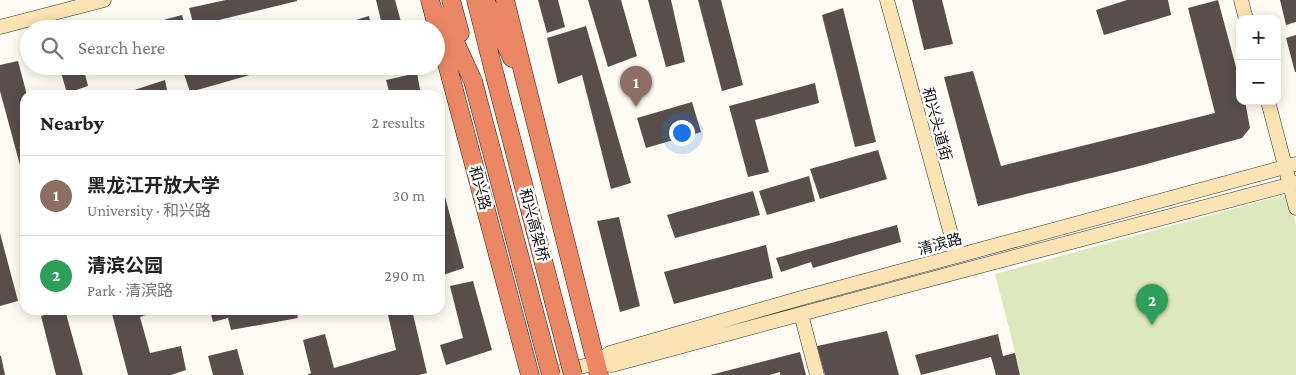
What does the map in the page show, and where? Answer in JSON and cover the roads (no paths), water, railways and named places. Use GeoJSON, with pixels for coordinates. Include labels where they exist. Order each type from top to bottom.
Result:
{"type":"FeatureCollection","features":[{"type":"Feature","properties":{"kind":"highway","name":"和兴路"},"geometry":{"type":"LineString","coordinates":[[430,0],[435,20]]}},
{"type":"Feature","properties":{"kind":"highway"},"geometry":{"type":"LineString","coordinates":[[435,0],[444,20]]}},
{"type":"Feature","properties":{"kind":"highway"},"geometry":{"type":"LineString","coordinates":[[451,0],[473,81]]}},
{"type":"Feature","properties":{"kind":"highway","name":"和兴高架桥"},"geometry":{"type":"LineString","coordinates":[[476,0],[573,375]]}},
{"type":"Feature","properties":{"kind":"highway"},"geometry":{"type":"LineString","coordinates":[[485,0],[531,99]]}},
{"type":"Feature","properties":{"kind":"highway"},"geometry":{"type":"LineString","coordinates":[[505,0],[597,369]]}},
{"type":"Feature","properties":{"kind":"highway"},"geometry":{"type":"LineString","coordinates":[[445,21],[473,81]]}},
{"type":"Feature","properties":{"kind":"highway","name":"和兴路"},"geometry":{"type":"LineString","coordinates":[[445,56],[530,375]]}},
{"type":"Feature","properties":{"kind":"highway","name":"和兴高架桥"},"geometry":{"type":"LineString","coordinates":[[473,81],[550,375]]}},
{"type":"Feature","properties":{"kind":"main road"},"geometry":{"type":"LineString","coordinates":[[27,20],[104,0]]}},
{"type":"Feature","properties":{"kind":"main road","name":"和兴头道街"},"geometry":{"type":"LineString","coordinates":[[887,0],[956,256]]}},
{"type":"Feature","properties":{"kind":"main road"},"geometry":{"type":"LineString","coordinates":[[1241,0],[1245,15]]}},
{"type":"Feature","properties":{"kind":"main road"},"geometry":{"type":"LineString","coordinates":[[0,27],[20,22]]}},
{"type":"Feature","properties":{"kind":"main road"},"geometry":{"type":"LineString","coordinates":[[1269,105],[1291,166],[1296,208]]}},
{"type":"Feature","properties":{"kind":"main road","name":"清滨路"},"geometry":{"type":"LineString","coordinates":[[597,369],[610,353],[798,299],[1291,166]]}},
{"type":"Feature","properties":{"kind":"main road","name":"清滨路"},"geometry":{"type":"LineString","coordinates":[[550,375],[597,369],[961,270],[1293,184]]}},
{"type":"Feature","properties":{"kind":"main road"},"geometry":{"type":"LineString","coordinates":[[801,314],[817,375]]}},
{"type":"Feature","properties":{"kind":"place","name":"黑龙江开放大学"},"geometry":{"type":"Point","coordinates":[636,107]}},
{"type":"Feature","properties":{"kind":"place","name":"清滨公园"},"geometry":{"type":"Point","coordinates":[1152,325]}}]}
